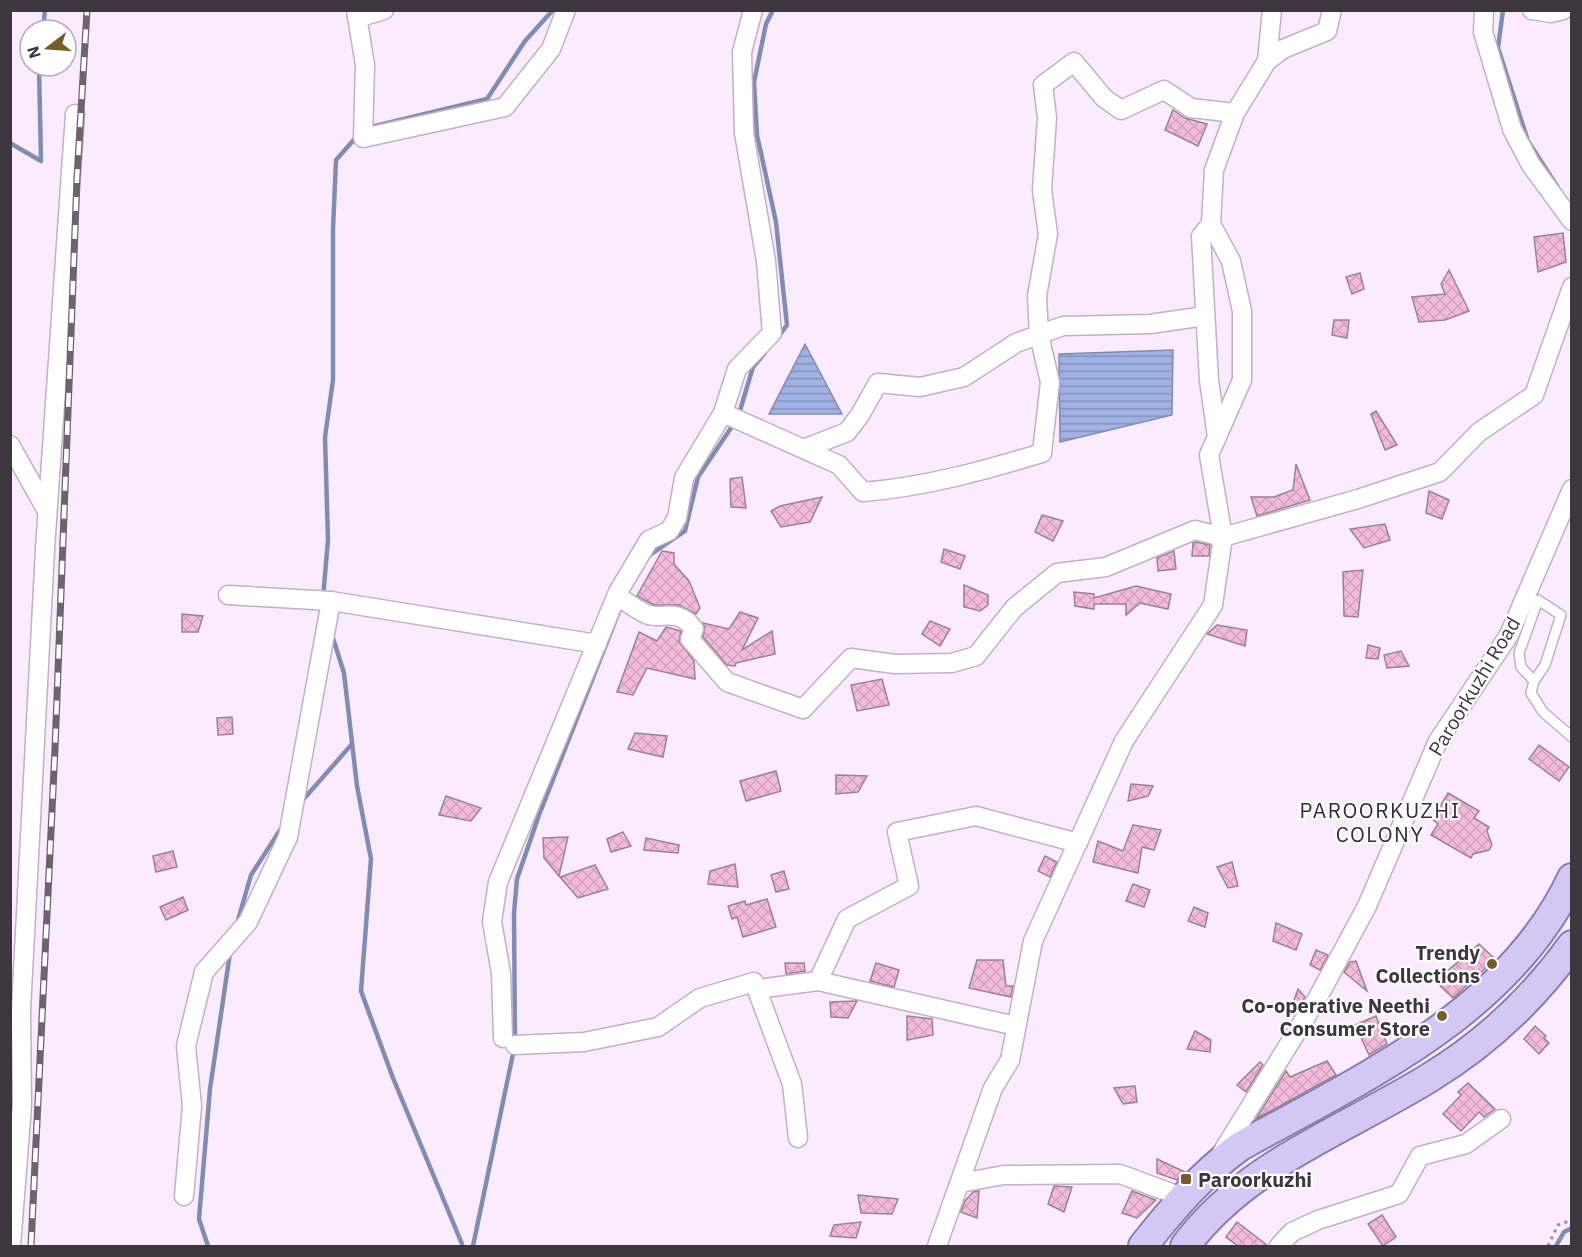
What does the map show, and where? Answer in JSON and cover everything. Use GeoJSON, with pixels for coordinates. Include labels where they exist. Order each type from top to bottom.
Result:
{"type":"FeatureCollection","features":[{"type":"Feature","properties":{"kind":"main road"},"geometry":{"type":"LineString","coordinates":[[1143,1246],[1182,1197],[1217,1163],[1239,1147],[1385,1064],[1444,1027],[1501,978],[1522,954],[1548,918],[1572,878]]}},
{"type":"Feature","properties":{"kind":"main road"},"geometry":{"type":"LineString","coordinates":[[1192,1244],[1236,1190],[1274,1164],[1463,1056],[1526,1000],[1554,970],[1572,945]]}},
{"type":"Feature","properties":{"kind":"street"},"geometry":{"type":"LineString","coordinates":[[384,10],[356,14],[365,65],[363,130],[505,107],[551,49],[566,10]]}},
{"type":"Feature","properties":{"kind":"street"},"geometry":{"type":"LineString","coordinates":[[753,10],[742,52],[744,132],[766,261],[772,333],[737,369],[723,413],[684,477],[677,518],[669,531],[649,540],[617,596],[498,882],[492,922],[509,1041],[584,1042],[658,1027],[700,998],[754,982],[792,1084],[798,1138]]}},
{"type":"Feature","properties":{"kind":"street"},"geometry":{"type":"LineString","coordinates":[[1267,61],[1272,10]]}},
{"type":"Feature","properties":{"kind":"street"},"geometry":{"type":"LineString","coordinates":[[937,1246],[993,1088],[1010,1060],[1033,941],[1124,741],[1213,605],[1223,537],[1209,455],[1242,380],[1242,311],[1231,261],[1211,224],[1214,170],[1235,112],[1267,61],[1283,49],[1327,31],[1332,10]]}},
{"type":"Feature","properties":{"kind":"street"},"geometry":{"type":"LineString","coordinates":[[1532,10],[1551,13],[1563,10]]}},
{"type":"Feature","properties":{"kind":"street"},"geometry":{"type":"LineString","coordinates":[[1484,11],[1483,32],[1512,129],[1531,165],[1572,221]]}},
{"type":"Feature","properties":{"kind":"street"},"geometry":{"type":"LineString","coordinates":[[723,413],[806,448],[839,465],[863,492],[898,489],[988,469],[1042,453],[1050,382],[1039,335],[1037,296],[1048,234],[1042,190],[1047,118],[1043,85],[1074,62],[1104,98],[1121,110],[1164,90],[1191,108],[1235,112]]}},
{"type":"Feature","properties":{"kind":"street"},"geometry":{"type":"LineString","coordinates":[[11,1246],[22,1105],[21,1010],[47,511],[75,114]]}},
{"type":"Feature","properties":{"kind":"street"},"geometry":{"type":"LineString","coordinates":[[1211,224],[1201,236],[1209,380],[1217,438]]}},
{"type":"Feature","properties":{"kind":"street"},"geometry":{"type":"LineString","coordinates":[[617,596],[648,615],[666,614],[688,621],[694,629],[690,639],[727,682],[803,709],[851,658],[895,664],[952,663],[976,656],[1014,608],[1057,573],[1106,567],[1195,530],[1223,537],[1358,499],[1440,472],[1479,432],[1534,394],[1572,287]]}},
{"type":"Feature","properties":{"kind":"street"},"geometry":{"type":"LineString","coordinates":[[806,448],[847,432],[860,415],[878,383],[920,387],[964,377],[1016,343],[1063,326],[1150,324],[1205,316]]}},
{"type":"Feature","properties":{"kind":"street"},"geometry":{"type":"LineString","coordinates":[[10,446],[47,511]]}},
{"type":"Feature","properties":{"kind":"street","name":"Paroorkuzhi Road"},"geometry":{"type":"LineString","coordinates":[[1217,1163],[1317,999],[1367,906],[1438,741],[1509,635],[1572,489]]}},
{"type":"Feature","properties":{"kind":"street"},"geometry":{"type":"LineString","coordinates":[[228,595],[331,601],[597,644]]}},
{"type":"Feature","properties":{"kind":"street"},"geometry":{"type":"LineString","coordinates":[[184,1196],[192,1107],[186,1046],[204,972],[248,922],[288,837],[331,601]]}},
{"type":"Feature","properties":{"kind":"street"},"geometry":{"type":"LineString","coordinates":[[818,981],[847,919],[909,886],[897,832],[976,816],[1078,843]]}},
{"type":"Feature","properties":{"kind":"street"},"geometry":{"type":"LineString","coordinates":[[758,989],[818,981],[1017,1026]]}},
{"type":"Feature","properties":{"kind":"street"},"geometry":{"type":"LineString","coordinates":[[1279,1246],[1292,1232],[1318,1220],[1399,1194],[1420,1156],[1466,1144],[1501,1119]]}},
{"type":"Feature","properties":{"kind":"street"},"geometry":{"type":"LineString","coordinates":[[960,1183],[1004,1176],[1120,1174],[1182,1197]]}},
{"type":"Feature","properties":{"kind":"lane"},"geometry":{"type":"LineString","coordinates":[[1534,681],[1521,667],[1520,653],[1538,600],[1561,615],[1545,665],[1534,681],[1531,693],[1543,712],[1572,737]]}},
{"type":"Feature","properties":{"kind":"path"},"geometry":{"type":"LineString","coordinates":[[1548,1246],[1558,1225],[1572,1220]]}},
{"type":"Feature","properties":{"kind":"water"},"geometry":{"type":"Polygon","coordinates":[[[805,344],[842,414],[769,414],[805,344]]]}},
{"type":"Feature","properties":{"kind":"water"},"geometry":{"type":"Polygon","coordinates":[[[1173,350],[1172,415],[1060,442],[1059,354],[1173,350]]]}},
{"type":"Feature","properties":{"kind":"building"},"geometry":{"type":"Polygon","coordinates":[[[1173,110],[1185,118],[1207,124],[1198,146],[1165,130],[1173,110]]]}},
{"type":"Feature","properties":{"kind":"building"},"geometry":{"type":"Polygon","coordinates":[[[1563,233],[1566,262],[1538,272],[1534,237],[1563,233]]]}},
{"type":"Feature","properties":{"kind":"building"},"geometry":{"type":"Polygon","coordinates":[[[1449,270],[1469,311],[1445,320],[1419,322],[1412,297],[1445,294],[1441,284],[1449,270]]]}},
{"type":"Feature","properties":{"kind":"building"},"geometry":{"type":"Polygon","coordinates":[[[1360,273],[1364,289],[1352,294],[1346,277],[1360,273]]]}},
{"type":"Feature","properties":{"kind":"building"},"geometry":{"type":"Polygon","coordinates":[[[1334,320],[1349,320],[1347,338],[1332,335],[1334,320]]]}},
{"type":"Feature","properties":{"kind":"building"},"geometry":{"type":"Polygon","coordinates":[[[1376,411],[1397,445],[1385,450],[1371,414],[1376,411]]]}},
{"type":"Feature","properties":{"kind":"building"},"geometry":{"type":"Polygon","coordinates":[[[1296,464],[1310,500],[1257,516],[1251,497],[1274,497],[1293,490],[1296,464]]]}},
{"type":"Feature","properties":{"kind":"building"},"geometry":{"type":"Polygon","coordinates":[[[742,477],[746,508],[731,507],[730,479],[742,477]]]}},
{"type":"Feature","properties":{"kind":"building"},"geometry":{"type":"Polygon","coordinates":[[[1429,491],[1449,500],[1442,519],[1426,513],[1429,491]]]}},
{"type":"Feature","properties":{"kind":"building"},"geometry":{"type":"Polygon","coordinates":[[[822,497],[810,522],[781,527],[771,511],[780,506],[822,497]]]}},
{"type":"Feature","properties":{"kind":"building"},"geometry":{"type":"Polygon","coordinates":[[[1042,515],[1063,521],[1053,541],[1035,532],[1042,515]]]}},
{"type":"Feature","properties":{"kind":"building"},"geometry":{"type":"Polygon","coordinates":[[[1385,524],[1390,540],[1364,548],[1350,529],[1385,524]]]}},
{"type":"Feature","properties":{"kind":"building"},"geometry":{"type":"Polygon","coordinates":[[[1193,543],[1210,545],[1209,556],[1192,556],[1193,543]]]}},
{"type":"Feature","properties":{"kind":"building"},"geometry":{"type":"Polygon","coordinates":[[[944,549],[965,556],[960,569],[941,562],[944,549]]]}},
{"type":"Feature","properties":{"kind":"building"},"geometry":{"type":"Polygon","coordinates":[[[662,551],[674,553],[674,564],[689,581],[700,608],[696,614],[679,605],[654,605],[637,596],[662,551]]]}},
{"type":"Feature","properties":{"kind":"building"},"geometry":{"type":"Polygon","coordinates":[[[1174,551],[1176,569],[1158,571],[1157,558],[1174,551]]]}},
{"type":"Feature","properties":{"kind":"building"},"geometry":{"type":"Polygon","coordinates":[[[1363,570],[1358,617],[1344,616],[1343,572],[1363,570]]]}},
{"type":"Feature","properties":{"kind":"building"},"geometry":{"type":"Polygon","coordinates":[[[964,585],[988,595],[988,605],[980,611],[964,607],[964,585]]]}},
{"type":"Feature","properties":{"kind":"building"},"geometry":{"type":"Polygon","coordinates":[[[1136,586],[1171,594],[1168,609],[1140,603],[1126,615],[1126,604],[1094,604],[1094,609],[1075,606],[1074,592],[1094,594],[1094,598],[1136,586]]]}},
{"type":"Feature","properties":{"kind":"building"},"geometry":{"type":"Polygon","coordinates":[[[740,612],[758,618],[742,650],[772,631],[775,654],[736,663],[735,666],[727,665],[703,637],[705,628],[703,623],[729,629],[740,612]]]}},
{"type":"Feature","properties":{"kind":"building"},"geometry":{"type":"Polygon","coordinates":[[[182,614],[203,616],[198,632],[182,632],[182,614]]]}},
{"type":"Feature","properties":{"kind":"building"},"geometry":{"type":"Polygon","coordinates":[[[930,621],[950,629],[940,646],[922,634],[930,621]]]}},
{"type":"Feature","properties":{"kind":"building"},"geometry":{"type":"Polygon","coordinates":[[[1217,625],[1247,630],[1245,646],[1207,634],[1217,625]]]}},
{"type":"Feature","properties":{"kind":"building"},"geometry":{"type":"Polygon","coordinates":[[[666,627],[681,631],[679,641],[694,661],[695,679],[647,668],[633,695],[617,692],[639,632],[657,641],[666,627]]]}},
{"type":"Feature","properties":{"kind":"building"},"geometry":{"type":"Polygon","coordinates":[[[1368,645],[1380,648],[1378,659],[1366,658],[1368,645]]]}},
{"type":"Feature","properties":{"kind":"building"},"geometry":{"type":"Polygon","coordinates":[[[1401,651],[1409,666],[1387,668],[1384,655],[1401,651]]]}},
{"type":"Feature","properties":{"kind":"building"},"geometry":{"type":"Polygon","coordinates":[[[882,679],[889,705],[857,711],[851,685],[882,679]]]}},
{"type":"Feature","properties":{"kind":"building"},"geometry":{"type":"Polygon","coordinates":[[[232,717],[233,734],[218,735],[217,718],[232,717]]]}},
{"type":"Feature","properties":{"kind":"building"},"geometry":{"type":"Polygon","coordinates":[[[635,733],[667,736],[663,757],[628,749],[635,733]]]}},
{"type":"Feature","properties":{"kind":"building"},"geometry":{"type":"Polygon","coordinates":[[[1539,745],[1569,767],[1559,781],[1529,759],[1539,745]]]}},
{"type":"Feature","properties":{"kind":"building"},"geometry":{"type":"Polygon","coordinates":[[[776,771],[781,791],[746,801],[740,781],[776,771]]]}},
{"type":"Feature","properties":{"kind":"building"},"geometry":{"type":"Polygon","coordinates":[[[836,775],[867,776],[858,792],[836,794],[836,775]]]}},
{"type":"Feature","properties":{"kind":"building"},"geometry":{"type":"Polygon","coordinates":[[[1131,784],[1153,786],[1148,796],[1128,801],[1131,784]]]}},
{"type":"Feature","properties":{"kind":"building"},"geometry":{"type":"Polygon","coordinates":[[[1448,793],[1479,811],[1474,818],[1489,827],[1487,831],[1492,845],[1489,850],[1473,854],[1471,858],[1431,835],[1438,824],[1432,819],[1448,793]]]}},
{"type":"Feature","properties":{"kind":"building"},"geometry":{"type":"Polygon","coordinates":[[[446,796],[481,808],[471,821],[439,815],[446,796]]]}},
{"type":"Feature","properties":{"kind":"building"},"geometry":{"type":"Polygon","coordinates":[[[1133,825],[1161,830],[1154,850],[1142,847],[1138,873],[1093,862],[1098,841],[1123,851],[1133,825]]]}},
{"type":"Feature","properties":{"kind":"building"},"geometry":{"type":"Polygon","coordinates":[[[623,832],[631,846],[611,852],[607,839],[623,832]]]}},
{"type":"Feature","properties":{"kind":"building"},"geometry":{"type":"Polygon","coordinates":[[[568,837],[559,876],[544,858],[543,838],[568,837]]]}},
{"type":"Feature","properties":{"kind":"building"},"geometry":{"type":"Polygon","coordinates":[[[646,838],[679,845],[678,853],[644,850],[646,838]]]}},
{"type":"Feature","properties":{"kind":"building"},"geometry":{"type":"Polygon","coordinates":[[[173,851],[177,867],[156,872],[153,856],[173,851]]]}},
{"type":"Feature","properties":{"kind":"building"},"geometry":{"type":"Polygon","coordinates":[[[1045,856],[1057,862],[1050,877],[1038,871],[1045,856]]]}},
{"type":"Feature","properties":{"kind":"building"},"geometry":{"type":"Polygon","coordinates":[[[1232,862],[1238,886],[1228,888],[1217,867],[1232,862]]]}},
{"type":"Feature","properties":{"kind":"building"},"geometry":{"type":"Polygon","coordinates":[[[735,864],[738,887],[708,884],[710,871],[735,864]]]}},
{"type":"Feature","properties":{"kind":"building"},"geometry":{"type":"Polygon","coordinates":[[[595,865],[608,889],[578,898],[560,877],[595,865]]]}},
{"type":"Feature","properties":{"kind":"building"},"geometry":{"type":"Polygon","coordinates":[[[784,871],[789,889],[776,892],[771,875],[784,871]]]}},
{"type":"Feature","properties":{"kind":"building"},"geometry":{"type":"Polygon","coordinates":[[[1133,884],[1150,890],[1144,907],[1126,901],[1133,884]]]}},
{"type":"Feature","properties":{"kind":"building"},"geometry":{"type":"Polygon","coordinates":[[[183,897],[188,910],[166,920],[160,907],[183,897]]]}},
{"type":"Feature","properties":{"kind":"building"},"geometry":{"type":"Polygon","coordinates":[[[767,899],[776,927],[743,937],[737,917],[732,919],[728,906],[745,901],[746,905],[767,899]]]}},
{"type":"Feature","properties":{"kind":"building"},"geometry":{"type":"Polygon","coordinates":[[[1194,907],[1208,913],[1205,927],[1188,921],[1194,907]]]}},
{"type":"Feature","properties":{"kind":"building"},"geometry":{"type":"Polygon","coordinates":[[[1276,923],[1302,934],[1296,950],[1273,941],[1276,923]]]}},
{"type":"Feature","properties":{"kind":"building"},"geometry":{"type":"Polygon","coordinates":[[[1479,944],[1495,959],[1453,998],[1432,978],[1446,972],[1479,944]]]}},
{"type":"Feature","properties":{"kind":"building"},"geometry":{"type":"Polygon","coordinates":[[[1316,950],[1328,955],[1320,970],[1310,965],[1316,950]]]}},
{"type":"Feature","properties":{"kind":"building"},"geometry":{"type":"Polygon","coordinates":[[[977,960],[1003,960],[1006,986],[1013,986],[1011,997],[969,988],[977,960]]]}},
{"type":"Feature","properties":{"kind":"building"},"geometry":{"type":"Polygon","coordinates":[[[1356,961],[1367,991],[1344,972],[1350,962],[1356,961]]]}},
{"type":"Feature","properties":{"kind":"building"},"geometry":{"type":"Polygon","coordinates":[[[785,963],[804,963],[805,971],[786,974],[785,963]]]}},
{"type":"Feature","properties":{"kind":"building"},"geometry":{"type":"Polygon","coordinates":[[[876,963],[899,970],[894,987],[870,981],[876,963]]]}},
{"type":"Feature","properties":{"kind":"building"},"geometry":{"type":"Polygon","coordinates":[[[1298,989],[1305,997],[1296,1012],[1291,1009],[1298,989]]]}},
{"type":"Feature","properties":{"kind":"building"},"geometry":{"type":"Polygon","coordinates":[[[857,1001],[848,1018],[831,1017],[830,1002],[857,1001]]]}},
{"type":"Feature","properties":{"kind":"building"},"geometry":{"type":"Polygon","coordinates":[[[907,1016],[932,1019],[933,1035],[907,1040],[907,1016]]]}},
{"type":"Feature","properties":{"kind":"building"},"geometry":{"type":"Polygon","coordinates":[[[1376,1016],[1387,1044],[1369,1055],[1355,1025],[1376,1016]]]}},
{"type":"Feature","properties":{"kind":"building"},"geometry":{"type":"Polygon","coordinates":[[[1535,1026],[1546,1036],[1544,1038],[1549,1043],[1539,1054],[1524,1039],[1535,1026]]]}},
{"type":"Feature","properties":{"kind":"building"},"geometry":{"type":"Polygon","coordinates":[[[1195,1031],[1211,1040],[1210,1052],[1187,1049],[1195,1031]]]}},
{"type":"Feature","properties":{"kind":"building"},"geometry":{"type":"Polygon","coordinates":[[[1327,1061],[1336,1075],[1256,1119],[1286,1071],[1290,1077],[1327,1061]]]}},
{"type":"Feature","properties":{"kind":"building"},"geometry":{"type":"Polygon","coordinates":[[[1260,1062],[1263,1065],[1246,1092],[1237,1085],[1260,1062]]]}},
{"type":"Feature","properties":{"kind":"building"},"geometry":{"type":"Polygon","coordinates":[[[1468,1083],[1495,1109],[1484,1117],[1479,1112],[1461,1131],[1443,1114],[1461,1095],[1458,1092],[1468,1083]]]}},
{"type":"Feature","properties":{"kind":"building"},"geometry":{"type":"Polygon","coordinates":[[[1135,1086],[1137,1102],[1123,1104],[1114,1088],[1135,1086]]]}},
{"type":"Feature","properties":{"kind":"building"},"geometry":{"type":"Polygon","coordinates":[[[1157,1159],[1185,1172],[1177,1180],[1157,1173],[1157,1159]]]}},
{"type":"Feature","properties":{"kind":"building"},"geometry":{"type":"Polygon","coordinates":[[[1054,1186],[1072,1187],[1064,1212],[1048,1204],[1054,1186]]]}},
{"type":"Feature","properties":{"kind":"building"},"geometry":{"type":"Polygon","coordinates":[[[979,1191],[977,1218],[961,1212],[965,1201],[973,1192],[979,1191]]]}},
{"type":"Feature","properties":{"kind":"building"},"geometry":{"type":"Polygon","coordinates":[[[1132,1191],[1156,1200],[1137,1218],[1122,1213],[1132,1191]]]}},
{"type":"Feature","properties":{"kind":"building"},"geometry":{"type":"Polygon","coordinates":[[[858,1195],[898,1199],[892,1214],[861,1213],[858,1195]]]}},
{"type":"Feature","properties":{"kind":"building"},"geometry":{"type":"Polygon","coordinates":[[[1382,1215],[1396,1237],[1383,1246],[1368,1224],[1382,1215]]]}},
{"type":"Feature","properties":{"kind":"building"},"geometry":{"type":"Polygon","coordinates":[[[861,1222],[856,1238],[830,1236],[834,1225],[861,1222]]]}},
{"type":"Feature","properties":{"kind":"building"},"geometry":{"type":"Polygon","coordinates":[[[1237,1222],[1268,1246],[1238,1246],[1226,1237],[1237,1222]]]}},
{"type":"Feature","properties":{"kind":"waterway"},"geometry":{"type":"LineString","coordinates":[[44,18],[45,10]]}},
{"type":"Feature","properties":{"kind":"waterway"},"geometry":{"type":"LineString","coordinates":[[375,126],[487,99],[525,41],[553,10]]}},
{"type":"Feature","properties":{"kind":"waterway"},"geometry":{"type":"LineString","coordinates":[[773,10],[766,24],[754,82],[757,135],[776,222],[787,325],[779,336]]}},
{"type":"Feature","properties":{"kind":"waterway"},"geometry":{"type":"LineString","coordinates":[[1503,10],[1498,48],[1528,141],[1557,186]]}},
{"type":"Feature","properties":{"kind":"waterway"},"geometry":{"type":"LineString","coordinates":[[10,143],[41,161],[39,78]]}},
{"type":"Feature","properties":{"kind":"waterway"},"geometry":{"type":"LineString","coordinates":[[323,598],[328,540],[325,437],[333,380],[333,229],[336,160],[358,135]]}},
{"type":"Feature","properties":{"kind":"waterway"},"geometry":{"type":"LineString","coordinates":[[739,414],[753,367],[764,354]]}},
{"type":"Feature","properties":{"kind":"waterway"},"geometry":{"type":"LineString","coordinates":[[650,555],[685,531],[698,477],[735,422]]}},
{"type":"Feature","properties":{"kind":"waterway"},"geometry":{"type":"LineString","coordinates":[[515,1041],[514,913],[517,879],[539,815],[622,604]]}},
{"type":"Feature","properties":{"kind":"waterway"},"geometry":{"type":"LineString","coordinates":[[332,635],[344,673],[357,786],[371,859],[361,991],[393,1078],[462,1244]]}},
{"type":"Feature","properties":{"kind":"waterway"},"geometry":{"type":"LineString","coordinates":[[302,801],[352,744]]}},
{"type":"Feature","properties":{"kind":"waterway"},"geometry":{"type":"LineString","coordinates":[[236,927],[251,875],[282,827]]}},
{"type":"Feature","properties":{"kind":"waterway"},"geometry":{"type":"LineString","coordinates":[[208,1246],[199,1219],[210,1089],[230,953]]}},
{"type":"Feature","properties":{"kind":"waterway"},"geometry":{"type":"LineString","coordinates":[[473,1246],[514,1049]]}},
{"type":"Feature","properties":{"kind":"waterway"},"geometry":{"type":"LineString","coordinates":[[1556,1246],[1564,1232],[1572,1228]]}},
{"type":"Feature","properties":{"kind":"railway"},"geometry":{"type":"LineString","coordinates":[[31,1246],[55,749],[77,178],[87,10]]}},
{"type":"Feature","properties":{"kind":"place","name":"Trendy Collections"},"geometry":{"type":"Point","coordinates":[1492,964]}},
{"type":"Feature","properties":{"kind":"place","name":"Co-operative Neethi Consumer Store"},"geometry":{"type":"Point","coordinates":[1442,1016]}},
{"type":"Feature","properties":{"kind":"place","name":"Paroorkuzhi"},"geometry":{"type":"Point","coordinates":[1186,1179]}},
{"type":"Feature","properties":{"kind":"district","name":"PAROORKUZHI COLONY"},"geometry":{"type":"Point","coordinates":[1380,822]}}]}
